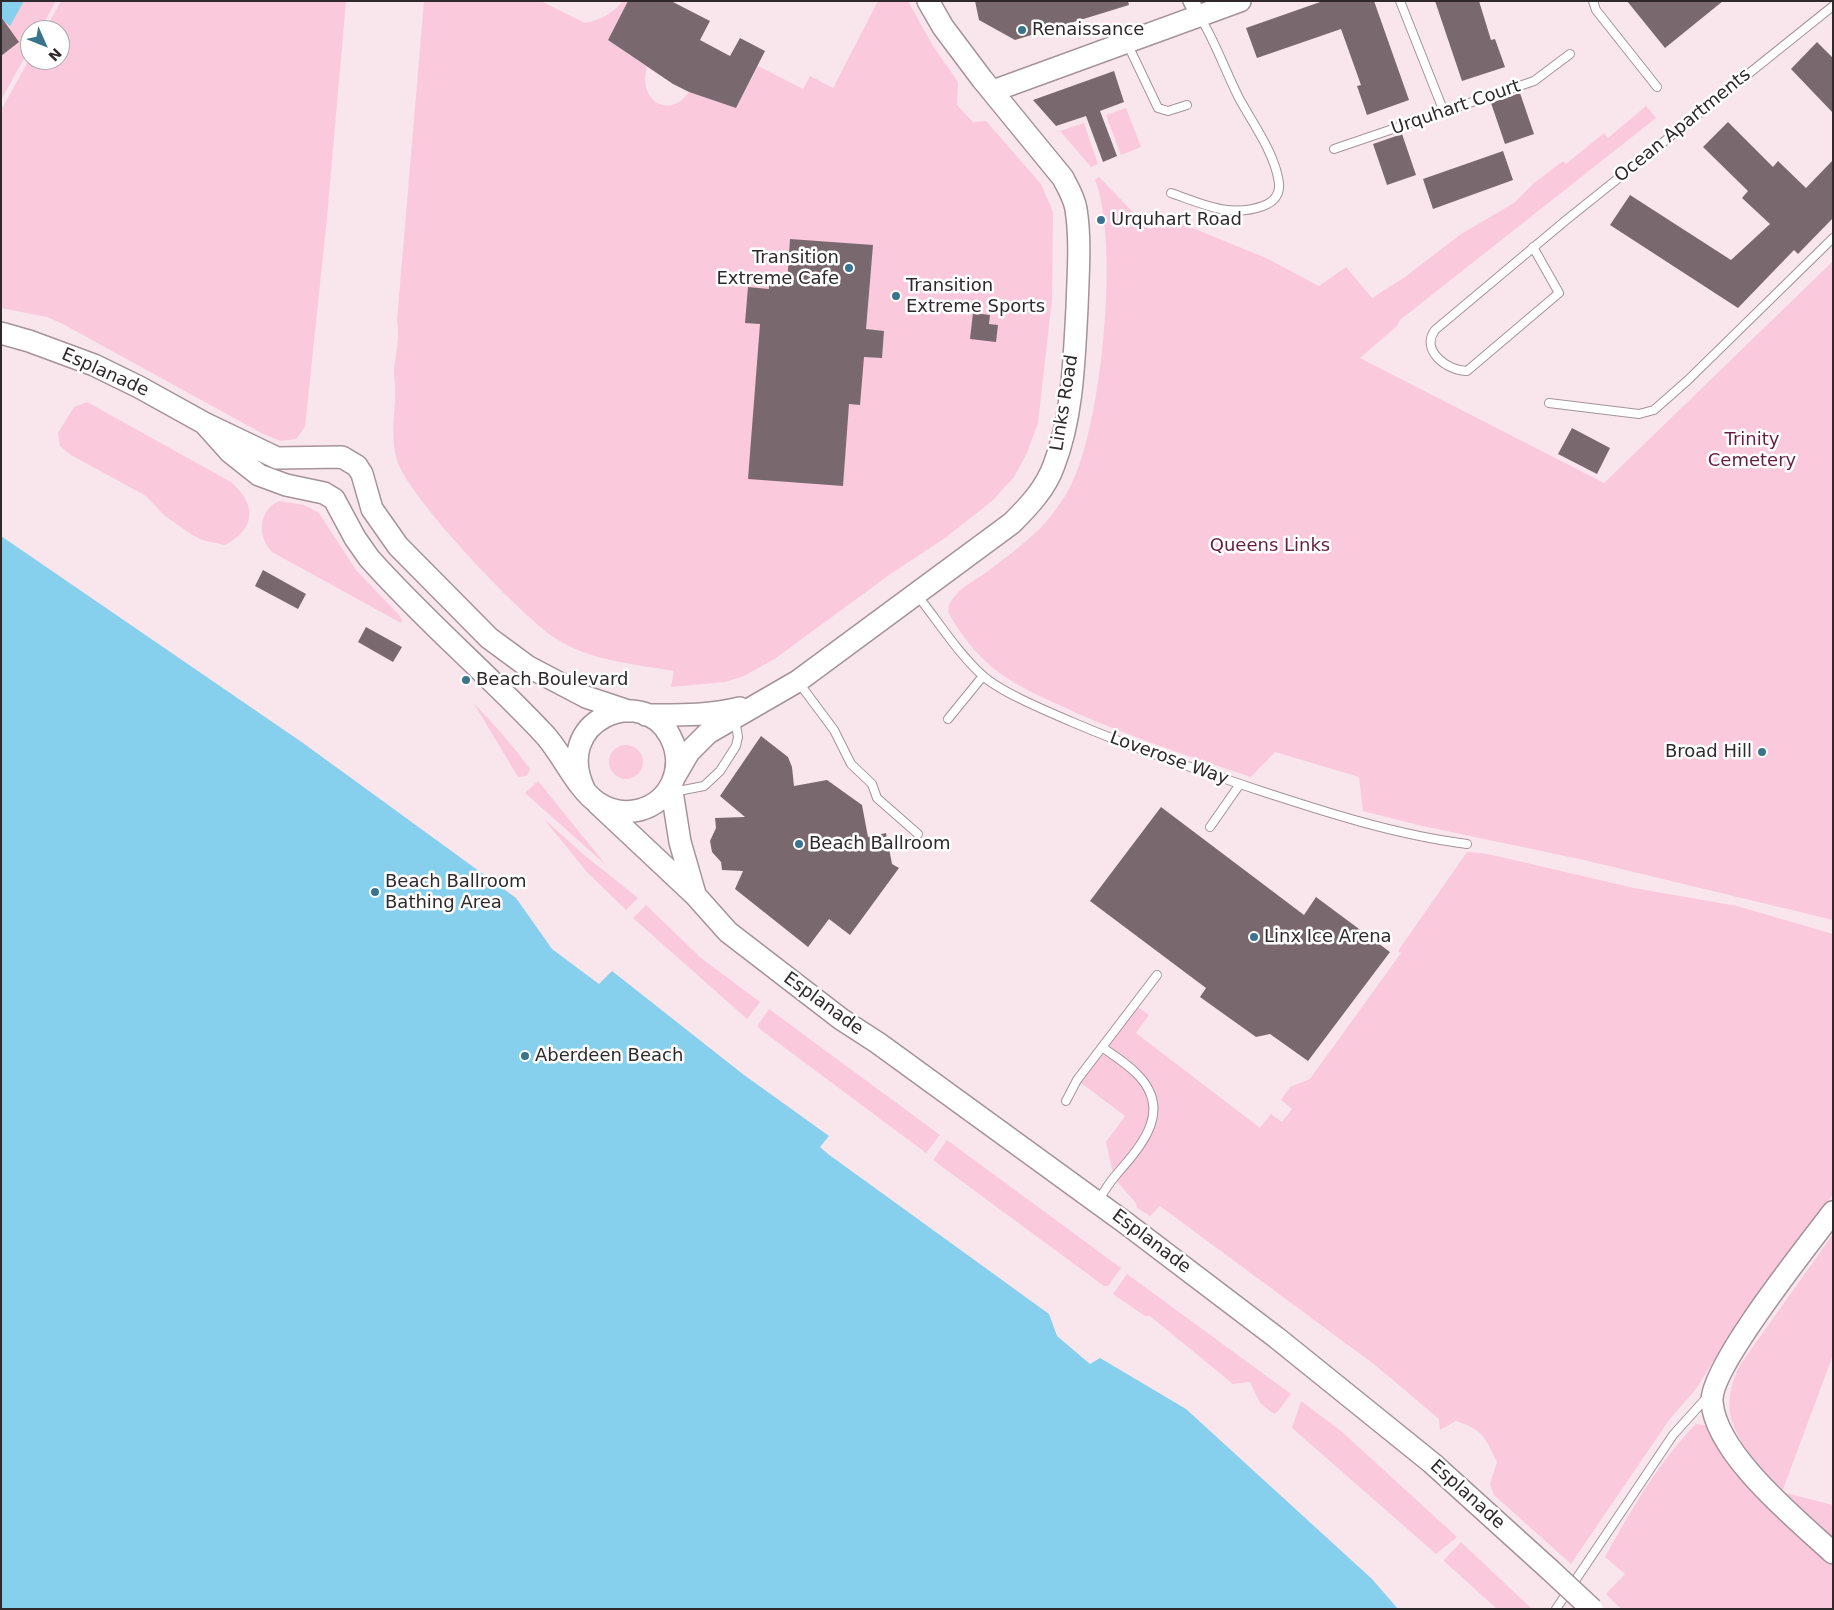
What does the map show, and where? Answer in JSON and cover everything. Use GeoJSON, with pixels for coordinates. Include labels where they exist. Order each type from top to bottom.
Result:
{"type":"FeatureCollection","features":[{"type":"Feature","properties":{"kind":"street","name":"Links Road"},"geometry":{"type":"LineString","coordinates":[[670,788],[698,740],[755,704],[798,681],[990,540],[1028,507],[1054,467],[1067,414],[1075,343],[1078,277],[1076,207],[1063,178],[943,27],[928,1]]}},
{"type":"Feature","properties":{"kind":"street"},"geometry":{"type":"LineString","coordinates":[[993,91],[1127,41],[1195,8],[1240,1]]}},
{"type":"Feature","properties":{"kind":"street","name":"Esplanade"},"geometry":{"type":"LineString","coordinates":[[1,334],[28,341],[94,365],[139,387],[204,423],[278,458],[342,457],[357,466],[362,474],[372,509],[398,546],[489,638],[527,666],[586,697],[637,713]]}},
{"type":"Feature","properties":{"kind":"street","name":"Esplanade"},"geometry":{"type":"LineString","coordinates":[[204,423],[230,452],[258,475],[286,485],[324,493],[334,499],[354,538],[369,558],[541,731],[591,797],[695,895],[714,919],[741,942],[841,1018],[1096,1201],[1276,1338],[1432,1463],[1592,1609]]}},
{"type":"Feature","properties":{"kind":"street","name":"Links Road"},"geometry":{"type":"LineString","coordinates":[[637,713],[692,716],[720,713],[755,704]]}},
{"type":"Feature","properties":{"kind":"street"},"geometry":{"type":"LineString","coordinates":[[613,713],[637,713],[658,722],[668,733],[675,746],[677,761],[670,788],[652,806],[638,811],[624,812],[610,809],[591,797],[578,777],[576,761],[579,745],[587,731],[598,720],[613,713]]}},
{"type":"Feature","properties":{"kind":"street","name":"Esplanade"},"geometry":{"type":"LineString","coordinates":[[670,788],[680,842],[695,895]]}},
{"type":"Feature","properties":{"kind":"street"},"geometry":{"type":"LineString","coordinates":[[1833,1212],[1730,1354],[1712,1392],[1712,1402],[1717,1421],[1742,1463],[1773,1497],[1833,1553]]}},
{"type":"Feature","properties":{"kind":"lane"},"geometry":{"type":"LineString","coordinates":[[1400,1],[1444,112]]}},
{"type":"Feature","properties":{"kind":"lane"},"geometry":{"type":"LineString","coordinates":[[1594,1],[1596,10],[1657,87]]}},
{"type":"Feature","properties":{"kind":"lane","name":"Ocean Apartments"},"geometry":{"type":"LineString","coordinates":[[1534,247],[1558,293],[1467,372],[1448,368],[1433,350],[1430,343],[1431,336],[1534,247],[1833,6]]}},
{"type":"Feature","properties":{"kind":"lane"},"geometry":{"type":"LineString","coordinates":[[1171,193],[1217,208],[1239,212],[1269,204],[1279,191],[1279,182],[1265,145],[1234,89],[1223,61],[1195,8]]}},
{"type":"Feature","properties":{"kind":"lane"},"geometry":{"type":"LineString","coordinates":[[1127,41],[1158,108],[1168,111],[1186,105]]}},
{"type":"Feature","properties":{"kind":"lane","name":"Urquhart Court"},"geometry":{"type":"LineString","coordinates":[[1334,149],[1534,81],[1570,54]]}},
{"type":"Feature","properties":{"kind":"lane"},"geometry":{"type":"LineString","coordinates":[[1550,403],[1639,414],[1654,410],[1688,380],[1833,238]]}},
{"type":"Feature","properties":{"kind":"lane","name":"Loverose Way"},"geometry":{"type":"LineString","coordinates":[[916,594],[982,676],[1018,696],[1107,737],[1240,784],[1367,823],[1442,841],[1467,844]]}},
{"type":"Feature","properties":{"kind":"lane"},"geometry":{"type":"LineString","coordinates":[[948,719],[982,676]]}},
{"type":"Feature","properties":{"kind":"lane"},"geometry":{"type":"LineString","coordinates":[[798,681],[830,723],[851,764],[872,784],[877,798],[918,834]]}},
{"type":"Feature","properties":{"kind":"lane"},"geometry":{"type":"LineString","coordinates":[[670,788],[704,786],[720,771],[736,746],[738,737],[735,717]]}},
{"type":"Feature","properties":{"kind":"lane"},"geometry":{"type":"LineString","coordinates":[[1210,827],[1240,784]]}},
{"type":"Feature","properties":{"kind":"lane"},"geometry":{"type":"LineString","coordinates":[[1066,1101],[1077,1080],[1157,975]]}},
{"type":"Feature","properties":{"kind":"lane"},"geometry":{"type":"LineString","coordinates":[[1096,1201],[1142,1145],[1154,1114],[1153,1101],[1146,1085],[1136,1073],[1102,1047]]}},
{"type":"Feature","properties":{"kind":"lane"},"geometry":{"type":"LineString","coordinates":[[1556,1609],[1673,1434],[1696,1406],[1712,1392]]}},
{"type":"Feature","properties":{"kind":"green space"},"geometry":{"type":"Polygon","coordinates":[[[1,1],[56,1],[46,20],[20,20],[20,66],[1,100],[1,1]]]}},
{"type":"Feature","properties":{"kind":"green space"},"geometry":{"type":"Polygon","coordinates":[[[61,1],[346,1],[327,217],[305,427],[296,439],[281,441],[265,435],[61,323],[47,317],[1,308],[1,110],[23,70],[70,70],[70,20],[51,20],[61,1]]]}},
{"type":"Feature","properties":{"kind":"green space"},"geometry":{"type":"Polygon","coordinates":[[[424,1],[541,1],[585,23],[597,20],[615,9],[623,1],[628,1],[608,40],[647,67],[645,79],[647,89],[657,103],[673,105],[689,92],[736,108],[758,66],[803,89],[810,76],[833,88],[878,1],[908,1],[933,46],[958,82],[957,105],[973,122],[986,121],[1041,184],[1053,212],[1052,299],[1038,423],[1027,453],[1014,477],[992,501],[945,538],[889,575],[776,658],[744,676],[725,682],[671,687],[674,671],[597,657],[569,646],[539,626],[493,582],[442,526],[405,477],[395,452],[393,438],[394,369],[398,339],[397,320],[424,1]]]}},
{"type":"Feature","properties":{"kind":"green space","name":"Queens Links"},"geometry":{"type":"Polygon","coordinates":[[[1646,106],[1656,118],[1400,320],[1397,326],[1360,358],[1604,483],[1833,261],[1833,920],[1584,860],[1418,825],[1363,811],[1359,777],[1275,752],[1251,777],[1127,734],[1039,695],[1014,683],[999,673],[968,642],[949,614],[950,603],[968,584],[1016,550],[1047,521],[1065,496],[1078,469],[1089,432],[1103,340],[1106,292],[1106,247],[1102,209],[1095,180],[1099,177],[1150,230],[1162,212],[1178,222],[1266,258],[1319,286],[1346,267],[1372,298],[1405,277],[1461,234],[1514,203],[1534,183],[1563,161],[1566,164],[1604,133],[1608,138],[1646,106]]]}},
{"type":"Feature","properties":{"kind":"green space"},"geometry":{"type":"Polygon","coordinates":[[[1126,108],[1141,147],[1121,155],[1106,115],[1126,108]]]}},
{"type":"Feature","properties":{"kind":"green space"},"geometry":{"type":"Polygon","coordinates":[[[1084,123],[1098,164],[1091,167],[1060,131],[1084,123]]]}},
{"type":"Feature","properties":{"kind":"green space"},"geometry":{"type":"Polygon","coordinates":[[[87,402],[231,482],[239,490],[249,507],[248,523],[243,531],[225,545],[202,540],[165,516],[146,496],[71,455],[60,446],[58,433],[74,407],[87,402]]]}},
{"type":"Feature","properties":{"kind":"green space"},"geometry":{"type":"Polygon","coordinates":[[[279,501],[304,505],[319,513],[356,570],[399,615],[402,620],[401,623],[272,552],[264,539],[262,524],[267,511],[279,501]]]}},
{"type":"Feature","properties":{"kind":"green space"},"geometry":{"type":"Polygon","coordinates":[[[473,702],[510,743],[530,769],[527,776],[518,777],[473,702]]]}},
{"type":"Feature","properties":{"kind":"green space"},"geometry":{"type":"Polygon","coordinates":[[[626,745],[633,746],[638,750],[642,755],[642,769],[638,774],[633,778],[626,779],[619,778],[614,774],[610,769],[609,762],[610,755],[614,750],[619,746],[626,745]]]}},
{"type":"Feature","properties":{"kind":"green space"},"geometry":{"type":"Polygon","coordinates":[[[538,781],[606,865],[525,793],[538,781]]]}},
{"type":"Feature","properties":{"kind":"green space"},"geometry":{"type":"Polygon","coordinates":[[[544,819],[583,854],[638,898],[626,910],[586,871],[544,819]]]}},
{"type":"Feature","properties":{"kind":"green space"},"geometry":{"type":"Polygon","coordinates":[[[1467,852],[1488,854],[1634,888],[1737,906],[1833,934],[1833,1194],[1739,1320],[1696,1389],[1669,1420],[1571,1564],[1494,1495],[1490,1484],[1497,1462],[1486,1441],[1478,1432],[1456,1421],[1440,1430],[1439,1419],[1375,1365],[1160,1206],[1150,1216],[1137,1208],[1136,1203],[1114,1178],[1106,1142],[1125,1116],[1077,1080],[1135,1005],[1149,1015],[1136,1033],[1260,1128],[1271,1114],[1282,1122],[1292,1109],[1281,1100],[1290,1087],[1310,1079],[1401,953],[1398,951],[1467,852]]]}},
{"type":"Feature","properties":{"kind":"green space"},"geometry":{"type":"Polygon","coordinates":[[[646,905],[701,958],[760,1002],[747,1019],[633,918],[646,905]]]}},
{"type":"Feature","properties":{"kind":"green space"},"geometry":{"type":"Polygon","coordinates":[[[769,1009],[940,1135],[926,1153],[761,1030],[757,1026],[769,1009]]]}},
{"type":"Feature","properties":{"kind":"green space"},"geometry":{"type":"Polygon","coordinates":[[[947,1140],[1121,1268],[1108,1286],[1104,1286],[933,1160],[947,1140]]]}},
{"type":"Feature","properties":{"kind":"green space"},"geometry":{"type":"Polygon","coordinates":[[[1833,1234],[1833,1355],[1782,1492],[1833,1505],[1833,1542],[1789,1500],[1773,1483],[1745,1448],[1735,1430],[1730,1413],[1730,1401],[1731,1389],[1740,1365],[1833,1234]]]}},
{"type":"Feature","properties":{"kind":"green space"},"geometry":{"type":"Polygon","coordinates":[[[1127,1274],[1291,1394],[1279,1410],[1274,1414],[1260,1403],[1250,1382],[1233,1384],[1150,1316],[1145,1316],[1113,1294],[1127,1274]]]}},
{"type":"Feature","properties":{"kind":"green space"},"geometry":{"type":"Polygon","coordinates":[[[1301,1401],[1341,1431],[1457,1537],[1436,1554],[1292,1428],[1301,1401]]]}},
{"type":"Feature","properties":{"kind":"green space"},"geometry":{"type":"Polygon","coordinates":[[[1696,1424],[1708,1426],[1780,1517],[1833,1565],[1833,1609],[1621,1609],[1606,1594],[1625,1574],[1605,1557],[1635,1504],[1658,1470],[1696,1424]]]}},
{"type":"Feature","properties":{"kind":"green space"},"geometry":{"type":"Polygon","coordinates":[[[1461,1542],[1532,1609],[1497,1609],[1445,1562],[1444,1560],[1461,1542]]]}},
{"type":"Feature","properties":{"kind":"water"},"geometry":{"type":"Polygon","coordinates":[[[1,1],[24,1],[10,26],[1,19],[1,1]]]}},
{"type":"Feature","properties":{"kind":"water"},"geometry":{"type":"Polygon","coordinates":[[[1,536],[303,743],[516,898],[552,949],[599,984],[612,971],[744,1075],[829,1136],[820,1147],[828,1154],[1049,1314],[1057,1336],[1090,1364],[1100,1358],[1186,1409],[1372,1579],[1398,1609],[1,1609],[1,536]]]}},
{"type":"Feature","properties":{"kind":"building"},"geometry":{"type":"Polygon","coordinates":[[[628,1],[671,1],[710,21],[700,40],[730,56],[740,38],[765,51],[736,108],[689,92],[673,84],[608,40],[628,1]]]}},
{"type":"Feature","properties":{"kind":"building","name":"Renaissance"},"geometry":{"type":"Polygon","coordinates":[[[975,1],[1128,1],[1129,5],[1015,40],[979,20],[975,1]]]}},
{"type":"Feature","properties":{"kind":"building"},"geometry":{"type":"Polygon","coordinates":[[[1323,1],[1374,1],[1409,100],[1367,115],[1357,86],[1361,85],[1341,29],[1257,58],[1246,28],[1323,1]]]}},
{"type":"Feature","properties":{"kind":"building"},"geometry":{"type":"Polygon","coordinates":[[[1435,1],[1479,1],[1491,40],[1495,39],[1505,67],[1462,81],[1435,1]]]}},
{"type":"Feature","properties":{"kind":"building"},"geometry":{"type":"Polygon","coordinates":[[[1627,1],[1723,1],[1665,48],[1627,1]]]}},
{"type":"Feature","properties":{"kind":"building"},"geometry":{"type":"Polygon","coordinates":[[[1,17],[19,42],[1,56],[1,17]]]}},
{"type":"Feature","properties":{"kind":"building"},"geometry":{"type":"Polygon","coordinates":[[[1817,42],[1833,58],[1833,113],[1791,69],[1817,42]]]}},
{"type":"Feature","properties":{"kind":"building"},"geometry":{"type":"Polygon","coordinates":[[[1114,71],[1124,102],[1100,111],[1117,156],[1103,162],[1086,116],[1056,126],[1033,100],[1114,71]]]}},
{"type":"Feature","properties":{"kind":"building"},"geometry":{"type":"Polygon","coordinates":[[[1520,93],[1534,134],[1505,144],[1491,103],[1520,93]]]}},
{"type":"Feature","properties":{"kind":"building"},"geometry":{"type":"Polygon","coordinates":[[[1728,122],[1773,167],[1778,161],[1806,188],[1833,160],[1833,218],[1798,254],[1794,250],[1738,308],[1610,225],[1630,195],[1731,260],[1770,224],[1742,198],[1748,191],[1703,147],[1728,122]]]}},
{"type":"Feature","properties":{"kind":"building"},"geometry":{"type":"Polygon","coordinates":[[[1402,134],[1416,175],[1387,185],[1373,144],[1402,134]]]}},
{"type":"Feature","properties":{"kind":"building"},"geometry":{"type":"Polygon","coordinates":[[[1503,151],[1513,180],[1433,209],[1423,179],[1503,151]]]}},
{"type":"Feature","properties":{"kind":"building"},"geometry":{"type":"Polygon","coordinates":[[[790,239],[873,245],[866,329],[884,331],[882,358],[864,357],[860,405],[849,404],[843,486],[748,479],[760,324],[745,323],[748,287],[769,289],[769,283],[787,284],[790,239]]]}},
{"type":"Feature","properties":{"kind":"building"},"geometry":{"type":"Polygon","coordinates":[[[973,313],[990,315],[989,324],[998,325],[996,342],[970,339],[973,313]]]}},
{"type":"Feature","properties":{"kind":"building"},"geometry":{"type":"Polygon","coordinates":[[[1572,428],[1610,448],[1597,474],[1558,454],[1572,428]]]}},
{"type":"Feature","properties":{"kind":"building"},"geometry":{"type":"Polygon","coordinates":[[[263,570],[306,594],[298,609],[255,586],[263,570]]]}},
{"type":"Feature","properties":{"kind":"building"},"geometry":{"type":"Polygon","coordinates":[[[366,627],[402,647],[393,662],[358,642],[366,627]]]}},
{"type":"Feature","properties":{"kind":"building","name":"Beach Ballroom"},"geometry":{"type":"Polygon","coordinates":[[[761,736],[788,757],[792,767],[794,786],[827,780],[862,805],[868,837],[886,833],[892,864],[899,868],[850,935],[829,919],[808,947],[735,889],[743,871],[722,870],[721,862],[712,852],[710,841],[716,828],[715,818],[745,817],[720,796],[761,736]]]}},
{"type":"Feature","properties":{"kind":"building","name":"Linx Ice Arena"},"geometry":{"type":"Polygon","coordinates":[[[1161,807],[1304,915],[1316,897],[1390,952],[1308,1061],[1270,1034],[1256,1037],[1200,997],[1206,988],[1090,901],[1161,807]]]}},
{"type":"Feature","properties":{"kind":"place","name":"Renaissance"},"geometry":{"type":"Point","coordinates":[1022,30]}},
{"type":"Feature","properties":{"kind":"place","name":"Urquhart Road"},"geometry":{"type":"Point","coordinates":[1101,220]}},
{"type":"Feature","properties":{"kind":"place","name":"Transition Extreme Cafe"},"geometry":{"type":"Point","coordinates":[849,268]}},
{"type":"Feature","properties":{"kind":"place","name":"Transition Extreme Sports"},"geometry":{"type":"Point","coordinates":[896,296]}},
{"type":"Feature","properties":{"kind":"place","name":"Beach Boulevard"},"geometry":{"type":"Point","coordinates":[466,680]}},
{"type":"Feature","properties":{"kind":"place","name":"Broad Hill"},"geometry":{"type":"Point","coordinates":[1762,752]}},
{"type":"Feature","properties":{"kind":"place","name":"Beach Ballroom"},"geometry":{"type":"Point","coordinates":[799,844]}},
{"type":"Feature","properties":{"kind":"place","name":"Beach Ballroom Bathing Area"},"geometry":{"type":"Point","coordinates":[375,892]}},
{"type":"Feature","properties":{"kind":"place","name":"Linx Ice Arena"},"geometry":{"type":"Point","coordinates":[1254,937]}},
{"type":"Feature","properties":{"kind":"place","name":"Aberdeen Beach"},"geometry":{"type":"Point","coordinates":[525,1056]}},
{"type":"Feature","properties":{"kind":"park label","name":"Trinity Cemetery"},"geometry":{"type":"Point","coordinates":[1752,450]}}]}
